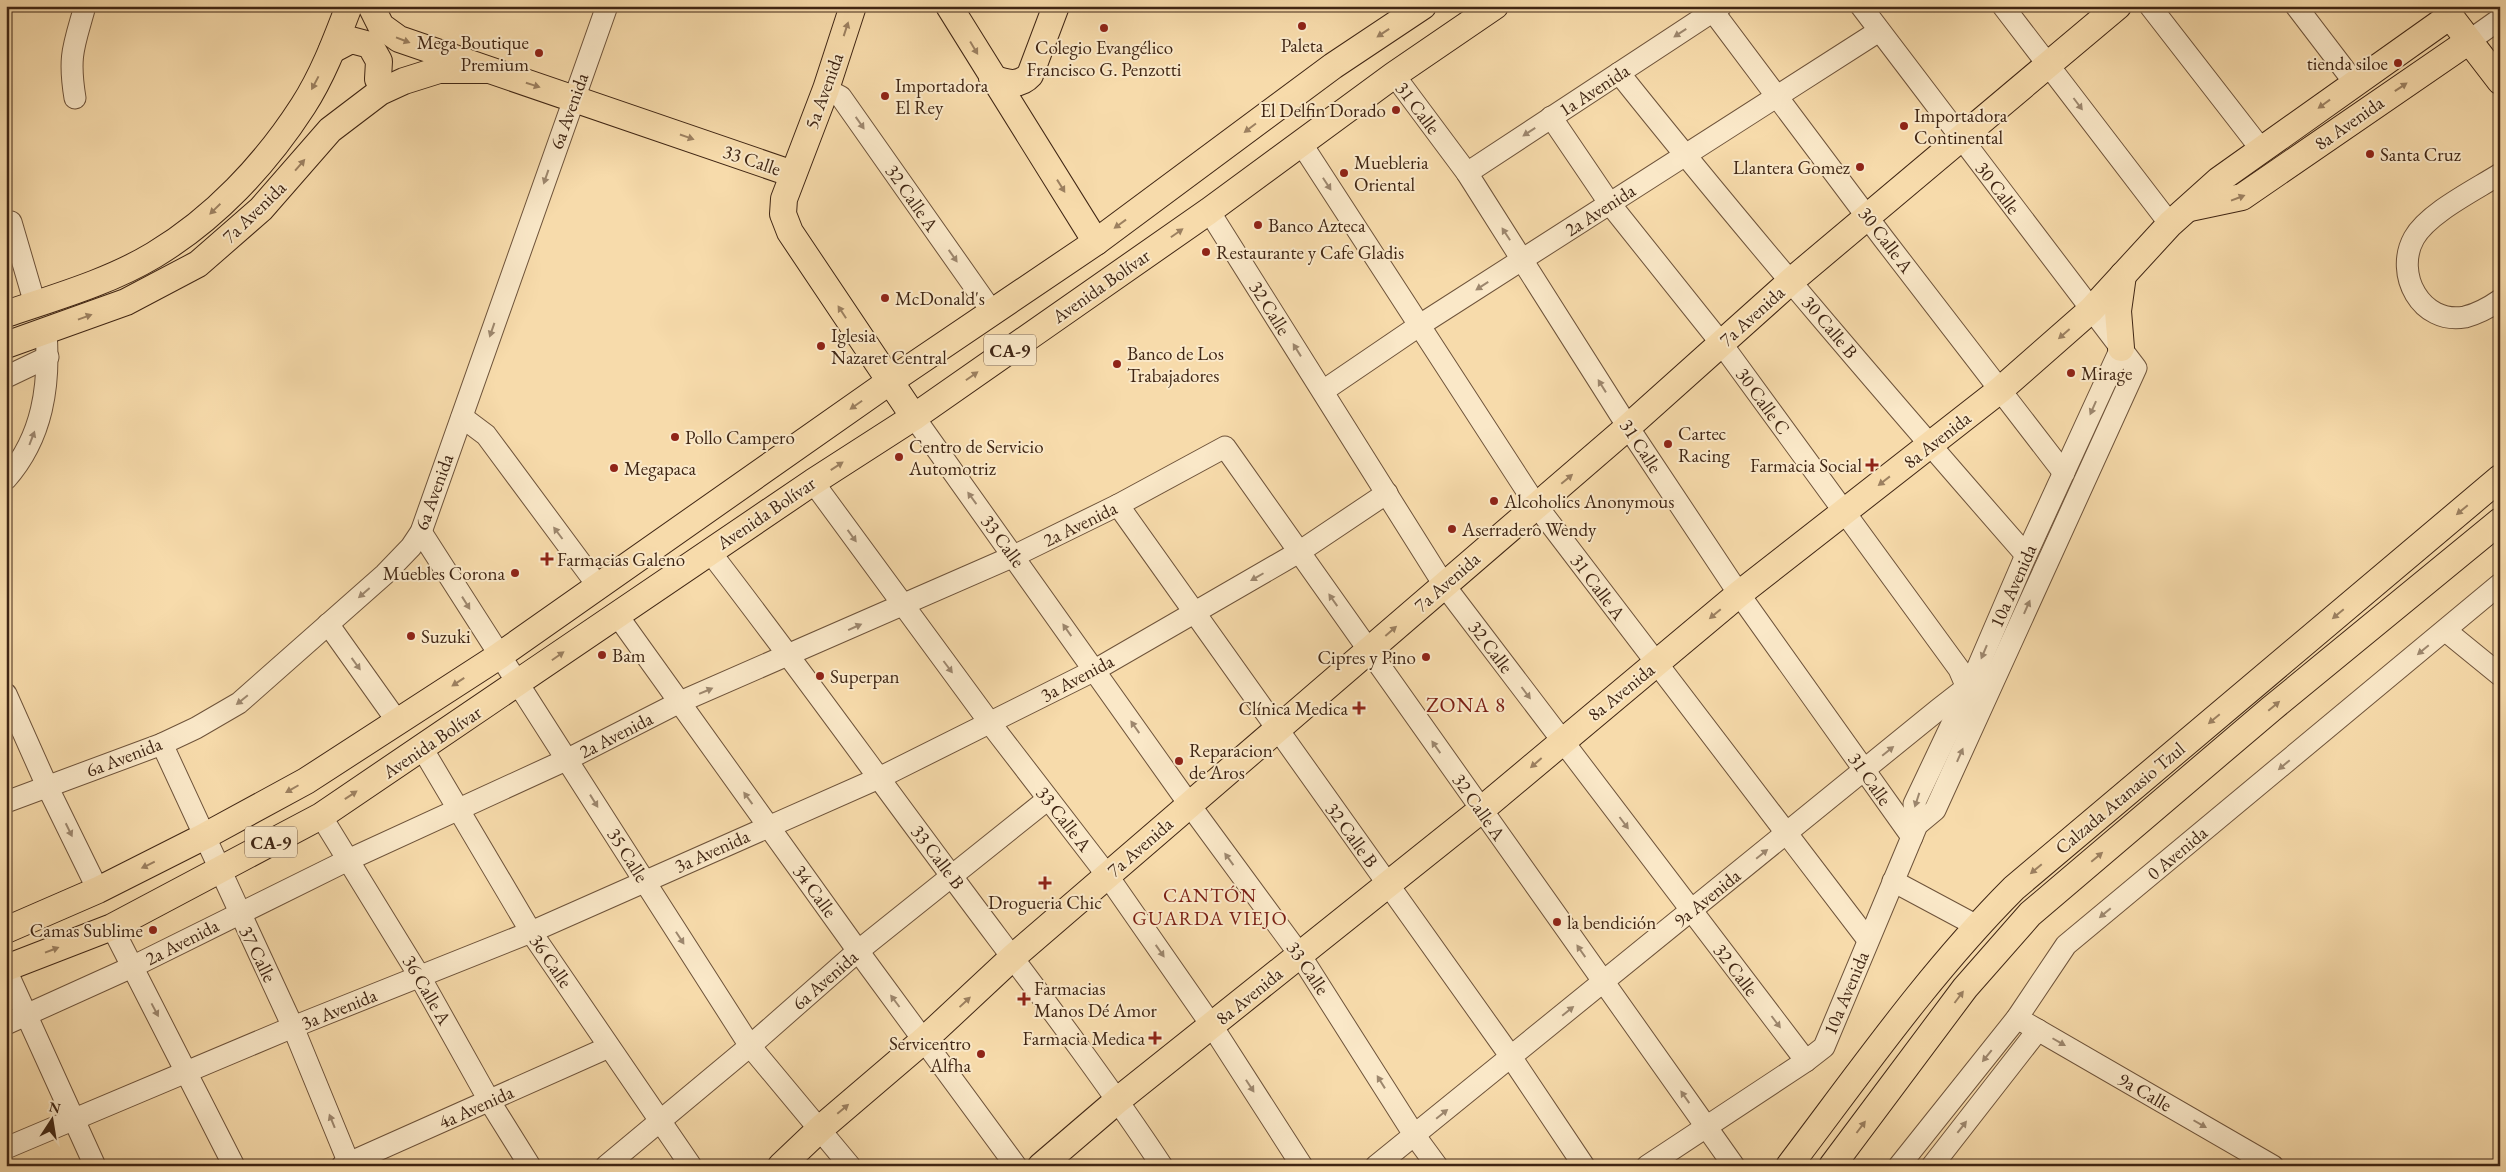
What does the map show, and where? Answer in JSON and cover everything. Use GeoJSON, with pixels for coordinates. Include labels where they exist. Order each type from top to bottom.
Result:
{"type":"FeatureCollection","features":[{"type":"Feature","properties":{"kind":"main road","name":"7a Avenida"},"geometry":{"type":"LineString","coordinates":[[15,308],[89,286],[153,256],[200,224],[257,168],[303,106],[332,50],[349,6]]}},
{"type":"Feature","properties":{"kind":"main road","name":"33 Calle"},"geometry":{"type":"LineString","coordinates":[[371,6],[381,26],[393,36],[486,70],[574,98],[794,174],[784,198],[783,214],[790,232],[888,382],[914,417]]}},
{"type":"Feature","properties":{"kind":"main road","name":"5a Avenida"},"geometry":{"type":"LineString","coordinates":[[794,174],[826,89],[853,6]]}},
{"type":"Feature","properties":{"kind":"main road"},"geometry":{"type":"LineString","coordinates":[[949,6],[992,78],[1096,242]]}},
{"type":"Feature","properties":{"kind":"main road"},"geometry":{"type":"LineString","coordinates":[[992,78],[1014,83],[1023,81],[1030,75],[1056,6]]}},
{"type":"Feature","properties":{"kind":"main road","name":"Avenida Bolívar"},"geometry":{"type":"LineString","coordinates":[[6,930],[98,890],[205,836],[306,781],[499,656],[888,382],[1096,242],[1333,66],[1423,6]]}},
{"type":"Feature","properties":{"kind":"main road","name":"Avenida Bolívar"},"geometry":{"type":"LineString","coordinates":[[6,969],[112,926],[321,816],[813,482],[914,417],[1209,211],[1394,75],[1496,6]]}},
{"type":"Feature","properties":{"kind":"main road","name":"7a Avenida"},"geometry":{"type":"LineString","coordinates":[[781,1166],[821,1128],[924,1040],[1013,956],[1628,427],[1791,281],[2118,6]]}},
{"type":"Feature","properties":{"kind":"main road"},"geometry":{"type":"LineString","coordinates":[[2452,10],[2469,41],[2500,82]]}},
{"type":"Feature","properties":{"kind":"main road","name":"8a Avenida"},"geometry":{"type":"LineString","coordinates":[[1041,1166],[1118,1100],[1389,886],[1739,594],[2000,390],[2092,310],[2170,224],[2219,180],[2452,10]]}},
{"type":"Feature","properties":{"kind":"main road"},"geometry":{"type":"LineString","coordinates":[[332,50],[351,40],[370,45],[379,61],[378,79]]}},
{"type":"Feature","properties":{"kind":"main road","name":"8a Avenida"},"geometry":{"type":"LineString","coordinates":[[2190,208],[2242,197],[2469,41]]}},
{"type":"Feature","properties":{"kind":"main road","name":"7a Avenida"},"geometry":{"type":"LineString","coordinates":[[6,345],[47,344],[198,264],[261,209],[330,130],[380,92],[404,81],[439,70],[486,70]]}},
{"type":"Feature","properties":{"kind":"main road"},"geometry":{"type":"LineString","coordinates":[[330,130],[353,100],[378,79],[400,71],[439,70]]}},
{"type":"Feature","properties":{"kind":"main road"},"geometry":{"type":"LineString","coordinates":[[2123,275],[2118,311],[2128,358]]}},
{"type":"Feature","properties":{"kind":"main road","name":"Calzada Atanasio Tzul"},"geometry":{"type":"LineString","coordinates":[[1789,1166],[1902,1018],[1977,926],[2022,882],[2500,478]]}},
{"type":"Feature","properties":{"kind":"main road","name":"Calzada Atanasio Tzul"},"geometry":{"type":"LineString","coordinates":[[1832,1166],[1965,988],[2030,914],[2271,709],[2500,521]]}},
{"type":"Feature","properties":{"kind":"street"},"geometry":{"type":"LineString","coordinates":[[75,98],[70,69],[72,49],[86,6]]}},
{"type":"Feature","properties":{"kind":"street","name":"6a Avenida"},"geometry":{"type":"LineString","coordinates":[[6,802],[162,744],[196,728],[239,703],[392,568],[422,532],[607,6]]}},
{"type":"Feature","properties":{"kind":"street","name":"30 Calle"},"geometry":{"type":"LineString","coordinates":[[1861,6],[1960,139],[2128,358]]}},
{"type":"Feature","properties":{"kind":"street"},"geometry":{"type":"LineString","coordinates":[[2003,6],[2170,224]]}},
{"type":"Feature","properties":{"kind":"street"},"geometry":{"type":"LineString","coordinates":[[2150,6],[2261,149]]}},
{"type":"Feature","properties":{"kind":"street"},"geometry":{"type":"LineString","coordinates":[[2296,6],[2354,82]]}},
{"type":"Feature","properties":{"kind":"street","name":"1a Avenida"},"geometry":{"type":"LineString","coordinates":[[1467,173],[1714,8]]}},
{"type":"Feature","properties":{"kind":"street","name":"30 Calle A"},"geometry":{"type":"LineString","coordinates":[[1714,8],[1776,97],[2064,473]]}},
{"type":"Feature","properties":{"kind":"street","name":"8a Avenida"},"geometry":{"type":"LineString","coordinates":[[2469,41],[2500,19]]}},
{"type":"Feature","properties":{"kind":"street","name":"2a Avenida"},"geometry":{"type":"LineString","coordinates":[[1323,391],[1420,325],[1879,31]]}},
{"type":"Feature","properties":{"kind":"street","name":"30 Calle B"},"geometry":{"type":"LineString","coordinates":[[1619,73],[1685,156],[1930,446],[2026,554]]}},
{"type":"Feature","properties":{"kind":"street","name":"31 Calle"},"geometry":{"type":"LineString","coordinates":[[1394,75],[1467,173],[1628,427],[1739,594],[1864,770],[1914,831]]}},
{"type":"Feature","properties":{"kind":"street","name":"32 Calle A"},"geometry":{"type":"LineString","coordinates":[[826,89],[841,97],[993,313]]}},
{"type":"Feature","properties":{"kind":"street","name":"30 Calle C"},"geometry":{"type":"LineString","coordinates":[[1551,117],[1610,204],[1722,343],[1843,513],[1959,669],[1968,690]]}},
{"type":"Feature","properties":{"kind":"street","name":"31 Calle A"},"geometry":{"type":"LineString","coordinates":[[1300,143],[1536,505],[1868,940]]}},
{"type":"Feature","properties":{"kind":"street"},"geometry":{"type":"LineString","coordinates":[[2500,174],[2432,219],[2414,238],[2406,265],[2410,286],[2423,305],[2445,316],[2465,317],[2490,307],[2500,300]]}},
{"type":"Feature","properties":{"kind":"street","name":"32 Calle"},"geometry":{"type":"LineString","coordinates":[[1209,211],[1444,585],[1806,1062]]}},
{"type":"Feature","properties":{"kind":"street"},"geometry":{"type":"LineString","coordinates":[[11,222],[15,308]]}},
{"type":"Feature","properties":{"kind":"street"},"geometry":{"type":"LineString","coordinates":[[6,377],[47,344]]}},
{"type":"Feature","properties":{"kind":"street"},"geometry":{"type":"LineString","coordinates":[[6,479],[27,451],[44,404],[47,344]]}},
{"type":"Feature","properties":{"kind":"street","name":"10a Avenida"},"geometry":{"type":"LineString","coordinates":[[1647,1166],[1806,1062],[1824,1047],[1914,831],[1914,804],[1968,690],[2026,554],[2064,473],[2128,358]]}},
{"type":"Feature","properties":{"kind":"street","name":"10a Avenida"},"geometry":{"type":"LineString","coordinates":[[1914,831],[1935,810],[2128,358]]}},
{"type":"Feature","properties":{"kind":"street"},"geometry":{"type":"LineString","coordinates":[[462,417],[486,435],[598,586]]}},
{"type":"Feature","properties":{"kind":"street","name":"33 Calle"},"geometry":{"type":"LineString","coordinates":[[914,417],[1189,804],[1300,955],[1415,1136],[1437,1166]]}},
{"type":"Feature","properties":{"kind":"street","name":"32 Calle A"},"geometry":{"type":"LineString","coordinates":[[1225,447],[1734,1166]]}},
{"type":"Feature","properties":{"kind":"street","name":"2a Avenida"},"geometry":{"type":"LineString","coordinates":[[16,1020],[132,967],[348,860],[568,759],[680,702],[1014,556],[1118,505],[1225,447]]}},
{"type":"Feature","properties":{"kind":"street","name":"33 Calle A"},"geometry":{"type":"LineString","coordinates":[[813,482],[902,606],[1107,875],[1212,1026],[1302,1166]]}},
{"type":"Feature","properties":{"kind":"street","name":"3a Avenida"},"geometry":{"type":"LineString","coordinates":[[6,1148],[74,1118],[188,1073],[293,1027],[531,932],[879,778],[1095,670],[1299,552],[1387,493]]}},
{"type":"Feature","properties":{"kind":"street","name":"32 Calle B"},"geometry":{"type":"LineString","coordinates":[[1118,505],[1193,613],[1512,1057],[1584,1166]]}},
{"type":"Feature","properties":{"kind":"street","name":"35 Calle"},"geometry":{"type":"LineString","coordinates":[[422,532],[499,656],[568,759],[644,882],[750,1046],[821,1128],[850,1166]]}},
{"type":"Feature","properties":{"kind":"street","name":"33 Calle B"},"geometry":{"type":"LineString","coordinates":[[710,552],[790,655],[951,876],[1013,956],[1118,1100],[1162,1166]]}},
{"type":"Feature","properties":{"kind":"street","name":"0 Avenida"},"geometry":{"type":"LineString","coordinates":[[1899,1166],[2017,1018],[2066,945],[2446,631],[2500,584]]}},
{"type":"Feature","properties":{"kind":"street","name":"34 Calle"},"geometry":{"type":"LineString","coordinates":[[617,615],[858,952],[1016,1166]]}},
{"type":"Feature","properties":{"kind":"street"},"geometry":{"type":"LineString","coordinates":[[328,624],[397,721]]}},
{"type":"Feature","properties":{"kind":"street"},"geometry":{"type":"LineString","coordinates":[[2446,631],[2500,674]]}},
{"type":"Feature","properties":{"kind":"street","name":"9a Avenida"},"geometry":{"type":"LineString","coordinates":[[1376,1166],[1962,691],[1968,690]]}},
{"type":"Feature","properties":{"kind":"street"},"geometry":{"type":"LineString","coordinates":[[6,694],[47,786],[98,890]]}},
{"type":"Feature","properties":{"kind":"street","name":"37 Calle"},"geometry":{"type":"LineString","coordinates":[[162,744],[220,868],[238,913],[293,1027],[347,1165]]}},
{"type":"Feature","properties":{"kind":"street","name":"36 Calle"},"geometry":{"type":"LineString","coordinates":[[422,748],[531,932],[691,1166]]}},
{"type":"Feature","properties":{"kind":"street","name":"6a Avenida"},"geometry":{"type":"LineString","coordinates":[[606,1166],[750,1046],[858,952],[1048,799]]}},
{"type":"Feature","properties":{"kind":"street","name":"36 Calle A"},"geometry":{"type":"LineString","coordinates":[[321,816],[420,976],[490,1102],[530,1166]]}},
{"type":"Feature","properties":{"kind":"street"},"geometry":{"type":"LineString","coordinates":[[1894,881],[1977,926]]}},
{"type":"Feature","properties":{"kind":"street"},"geometry":{"type":"LineString","coordinates":[[112,926],[234,1166]]}},
{"type":"Feature","properties":{"kind":"street"},"geometry":{"type":"LineString","coordinates":[[6,969],[16,1020],[74,1118],[95,1166]]}},
{"type":"Feature","properties":{"kind":"street","name":"9a Calle"},"geometry":{"type":"LineString","coordinates":[[2017,1018],[2273,1166]]}},
{"type":"Feature","properties":{"kind":"street"},"geometry":{"type":"LineString","coordinates":[[1932,1166],[2038,1030]]}},
{"type":"Feature","properties":{"kind":"street","name":"4a Avenida"},"geometry":{"type":"LineString","coordinates":[[347,1165],[609,1047]]}},
{"type":"Feature","properties":{"kind":"place","name":"Paleta"},"geometry":{"type":"Point","coordinates":[1302,26]}},
{"type":"Feature","properties":{"kind":"place","name":"Colegio Evangélico Francisco G. Penzotti"},"geometry":{"type":"Point","coordinates":[1104,28]}},
{"type":"Feature","properties":{"kind":"place","name":"Mega Boutique Premium"},"geometry":{"type":"Point","coordinates":[539,53]}},
{"type":"Feature","properties":{"kind":"place","name":"tienda siloe"},"geometry":{"type":"Point","coordinates":[2398,63]}},
{"type":"Feature","properties":{"kind":"place","name":"Importadora El Rey"},"geometry":{"type":"Point","coordinates":[885,96]}},
{"type":"Feature","properties":{"kind":"place","name":"El Delfin Dorado"},"geometry":{"type":"Point","coordinates":[1396,110]}},
{"type":"Feature","properties":{"kind":"place","name":"Importadora Continental"},"geometry":{"type":"Point","coordinates":[1904,126]}},
{"type":"Feature","properties":{"kind":"place","name":"Santa Cruz"},"geometry":{"type":"Point","coordinates":[2370,154]}},
{"type":"Feature","properties":{"kind":"place","name":"Llantera Gomez"},"geometry":{"type":"Point","coordinates":[1860,167]}},
{"type":"Feature","properties":{"kind":"place","name":"Muebleria Oriental"},"geometry":{"type":"Point","coordinates":[1344,173]}},
{"type":"Feature","properties":{"kind":"place","name":"Banco Azteca"},"geometry":{"type":"Point","coordinates":[1258,225]}},
{"type":"Feature","properties":{"kind":"place","name":"Restaurante y Cafe Gladis"},"geometry":{"type":"Point","coordinates":[1206,252]}},
{"type":"Feature","properties":{"kind":"place","name":"McDonald's"},"geometry":{"type":"Point","coordinates":[885,298]}},
{"type":"Feature","properties":{"kind":"place","name":"Iglesia Nazaret Central"},"geometry":{"type":"Point","coordinates":[821,346]}},
{"type":"Feature","properties":{"kind":"place","name":"Banco de Los Trabajadores"},"geometry":{"type":"Point","coordinates":[1117,364]}},
{"type":"Feature","properties":{"kind":"place","name":"Mirage"},"geometry":{"type":"Point","coordinates":[2071,373]}},
{"type":"Feature","properties":{"kind":"place","name":"Pollo Campero"},"geometry":{"type":"Point","coordinates":[675,437]}},
{"type":"Feature","properties":{"kind":"place","name":"Cartec Racing"},"geometry":{"type":"Point","coordinates":[1668,444]}},
{"type":"Feature","properties":{"kind":"place","name":"Centro de Servicio Automotriz"},"geometry":{"type":"Point","coordinates":[899,457]}},
{"type":"Feature","properties":{"kind":"place","name":"Farmacia Social"},"geometry":{"type":"Point","coordinates":[1872,465]}},
{"type":"Feature","properties":{"kind":"place","name":"Megapaca"},"geometry":{"type":"Point","coordinates":[614,468]}},
{"type":"Feature","properties":{"kind":"place","name":"Alcoholics Anonymous"},"geometry":{"type":"Point","coordinates":[1494,501]}},
{"type":"Feature","properties":{"kind":"place","name":"Aserradero Wendy"},"geometry":{"type":"Point","coordinates":[1452,529]}},
{"type":"Feature","properties":{"kind":"place","name":"Farmacias Galeno"},"geometry":{"type":"Point","coordinates":[547,559]}},
{"type":"Feature","properties":{"kind":"place","name":"Muebles Corona"},"geometry":{"type":"Point","coordinates":[515,573]}},
{"type":"Feature","properties":{"kind":"place","name":"Suzuki"},"geometry":{"type":"Point","coordinates":[411,636]}},
{"type":"Feature","properties":{"kind":"place","name":"Bam"},"geometry":{"type":"Point","coordinates":[602,655]}},
{"type":"Feature","properties":{"kind":"place","name":"Cipres y Pino"},"geometry":{"type":"Point","coordinates":[1426,657]}},
{"type":"Feature","properties":{"kind":"place","name":"Superpan"},"geometry":{"type":"Point","coordinates":[820,676]}},
{"type":"Feature","properties":{"kind":"place","name":"Clínica Medica"},"geometry":{"type":"Point","coordinates":[1359,708]}},
{"type":"Feature","properties":{"kind":"place","name":"Reparacion de Aros"},"geometry":{"type":"Point","coordinates":[1179,761]}},
{"type":"Feature","properties":{"kind":"place","name":"Drogueria Chic"},"geometry":{"type":"Point","coordinates":[1045,883]}},
{"type":"Feature","properties":{"kind":"place","name":"la bendición"},"geometry":{"type":"Point","coordinates":[1557,922]}},
{"type":"Feature","properties":{"kind":"place","name":"Camas Sublime"},"geometry":{"type":"Point","coordinates":[153,930]}},
{"type":"Feature","properties":{"kind":"place","name":"Farmacias Manos Dé Amor"},"geometry":{"type":"Point","coordinates":[1024,999]}},
{"type":"Feature","properties":{"kind":"place","name":"Farmacia Medica"},"geometry":{"type":"Point","coordinates":[1155,1038]}},
{"type":"Feature","properties":{"kind":"place","name":"Servicentro Alfha"},"geometry":{"type":"Point","coordinates":[981,1054]}},
{"type":"Feature","properties":{"kind":"district","name":"ZONA 8"},"geometry":{"type":"Point","coordinates":[1466,704]}},
{"type":"Feature","properties":{"kind":"district","name":"CANTÓN GUARDA VIEJO"},"geometry":{"type":"Point","coordinates":[1210,906]}}]}
